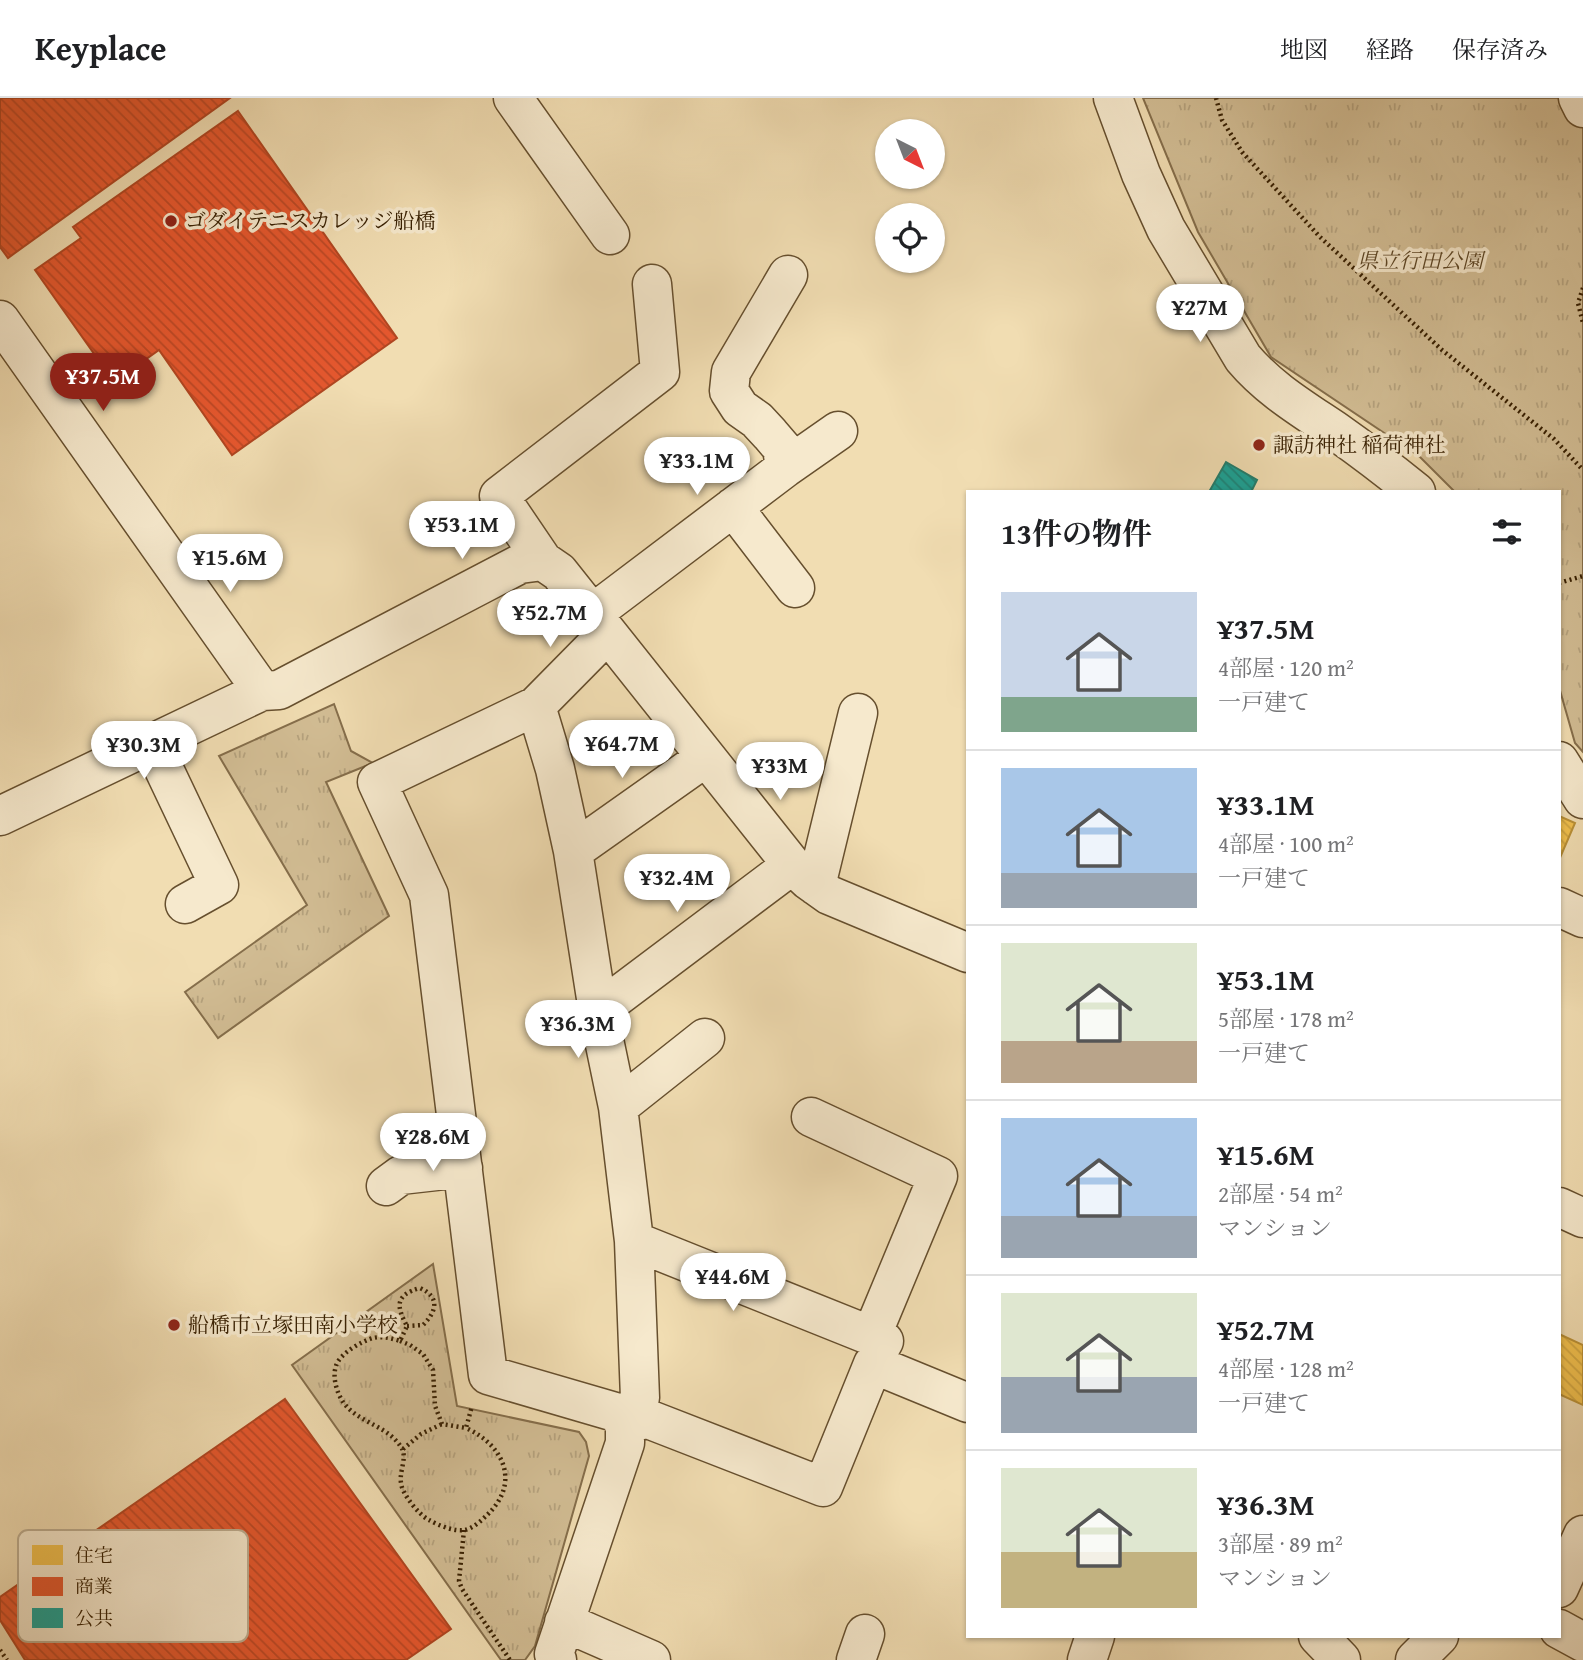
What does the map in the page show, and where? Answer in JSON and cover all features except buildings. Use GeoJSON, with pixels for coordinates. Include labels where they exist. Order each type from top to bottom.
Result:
{"type":"FeatureCollection","features":[{"type":"Feature","properties":{"kind":"street"},"geometry":{"type":"LineString","coordinates":[[513,98],[610,235]]}},
{"type":"Feature","properties":{"kind":"street"},"geometry":{"type":"LineString","coordinates":[[1113,98],[1141,174],[1166,229],[1243,358],[1280,394],[1356,446],[1413,490]]}},
{"type":"Feature","properties":{"kind":"street"},"geometry":{"type":"LineString","coordinates":[[1578,98],[1583,108]]}},
{"type":"Feature","properties":{"kind":"street"},"geometry":{"type":"LineString","coordinates":[[785,468],[782,448],[770,433],[740,408],[729,391],[732,372],[788,275]]}},
{"type":"Feature","properties":{"kind":"street"},"geometry":{"type":"LineString","coordinates":[[652,284],[660,372],[499,496],[543,561],[559,572],[804,875],[829,895],[966,952]]}},
{"type":"Feature","properties":{"kind":"street"},"geometry":{"type":"LineString","coordinates":[[0,320],[262,691]]}},
{"type":"Feature","properties":{"kind":"street"},"geometry":{"type":"LineString","coordinates":[[625,1423],[615,1412],[488,1375],[429,895],[377,782],[536,706],[599,624],[733,507],[838,431]]}},
{"type":"Feature","properties":{"kind":"street"},"geometry":{"type":"LineString","coordinates":[[733,507],[795,588]]}},
{"type":"Feature","properties":{"kind":"street"},"geometry":{"type":"LineString","coordinates":[[0,816],[262,691],[279,690],[520,564],[543,561]]}},
{"type":"Feature","properties":{"kind":"street"},"geometry":{"type":"LineString","coordinates":[[536,706],[555,769],[573,851],[598,1011],[618,1107],[634,1241],[640,1398],[625,1423],[625,1443],[554,1654],[558,1660]]}},
{"type":"Feature","properties":{"kind":"street"},"geometry":{"type":"LineString","coordinates":[[598,1011],[804,875],[858,713]]}},
{"type":"Feature","properties":{"kind":"street"},"geometry":{"type":"LineString","coordinates":[[152,744],[219,886],[184,904]]}},
{"type":"Feature","properties":{"kind":"street"},"geometry":{"type":"LineString","coordinates":[[573,851],[706,757]]}},
{"type":"Feature","properties":{"kind":"street"},"geometry":{"type":"LineString","coordinates":[[1561,764],[1583,799]]}},
{"type":"Feature","properties":{"kind":"street"},"geometry":{"type":"LineString","coordinates":[[1561,908],[1583,918]]}},
{"type":"Feature","properties":{"kind":"street"},"geometry":{"type":"LineString","coordinates":[[618,1107],[705,1038]]}},
{"type":"Feature","properties":{"kind":"street"},"geometry":{"type":"LineString","coordinates":[[625,1423],[648,1419],[823,1487],[938,1176],[811,1117]]}},
{"type":"Feature","properties":{"kind":"street"},"geometry":{"type":"LineString","coordinates":[[386,1186],[401,1175],[463,1168]]}},
{"type":"Feature","properties":{"kind":"street"},"geometry":{"type":"LineString","coordinates":[[1561,1208],[1583,1217]]}},
{"type":"Feature","properties":{"kind":"street"},"geometry":{"type":"LineString","coordinates":[[634,1241],[872,1350],[966,1402]]}},
{"type":"Feature","properties":{"kind":"street"},"geometry":{"type":"LineString","coordinates":[[1561,1584],[1583,1535]]}},
{"type":"Feature","properties":{"kind":"street"},"geometry":{"type":"LineString","coordinates":[[564,1622],[650,1660]]}},
{"type":"Feature","properties":{"kind":"street"},"geometry":{"type":"LineString","coordinates":[[1561,1630],[1583,1642]]}},
{"type":"Feature","properties":{"kind":"street"},"geometry":{"type":"LineString","coordinates":[[1087,1660],[1094,1638]]}},
{"type":"Feature","properties":{"kind":"street"},"geometry":{"type":"LineString","coordinates":[[1320,1638],[1341,1660]]}},
{"type":"Feature","properties":{"kind":"street"},"geometry":{"type":"LineString","coordinates":[[1415,1660],[1437,1638]]}},
{"type":"Feature","properties":{"kind":"path"},"geometry":{"type":"LineString","coordinates":[[1216,98],[1222,120],[1242,152],[1320,237],[1442,350],[1554,439],[1583,470]]}},
{"type":"Feature","properties":{"kind":"path"},"geometry":{"type":"LineString","coordinates":[[1583,288],[1578,303],[1583,323]]}},
{"type":"Feature","properties":{"kind":"path"},"geometry":{"type":"LineString","coordinates":[[1561,582],[1583,576]]}},
{"type":"Feature","properties":{"kind":"path"},"geometry":{"type":"LineString","coordinates":[[420,1288],[433,1298],[431,1317],[423,1325],[407,1326],[399,1311],[400,1300],[408,1291],[420,1288]]}},
{"type":"Feature","properties":{"kind":"path"},"geometry":{"type":"LineString","coordinates":[[400,1340],[407,1326]]}},
{"type":"Feature","properties":{"kind":"path"},"geometry":{"type":"LineString","coordinates":[[403,1449],[421,1434],[442,1424],[466,1428],[478,1433],[502,1458],[506,1478],[505,1491],[498,1504],[478,1524],[464,1530],[437,1524],[417,1512],[401,1485],[403,1449],[393,1437],[350,1410],[338,1392],[336,1365],[344,1354],[360,1343],[373,1338],[400,1340],[422,1354],[433,1370],[435,1406],[442,1424]]}},
{"type":"Feature","properties":{"kind":"path"},"geometry":{"type":"LineString","coordinates":[[466,1428],[473,1402]]}},
{"type":"Feature","properties":{"kind":"path"},"geometry":{"type":"LineString","coordinates":[[464,1530],[459,1581],[510,1660]]}},
{"type":"Feature","properties":{"kind":"path"},"geometry":{"type":"LineString","coordinates":[[0,1650],[7,1660]]}},
{"type":"Feature","properties":{"kind":"green space","name":"県立行田公園"},"geometry":{"type":"Polygon","coordinates":[[[1143,98],[1583,98],[1583,752],[1575,743],[1561,694],[1561,490],[1453,490],[1420,457],[1271,357],[1198,232],[1143,98]]]}},
{"type":"Feature","properties":{"kind":"green space"},"geometry":{"type":"Polygon","coordinates":[[[334,704],[351,751],[373,763],[326,782],[389,916],[218,1038],[185,992],[307,905],[219,756],[334,704]]]}},
{"type":"Feature","properties":{"kind":"green space"},"geometry":{"type":"Polygon","coordinates":[[[433,1264],[457,1406],[579,1432],[586,1442],[589,1456],[535,1646],[525,1660],[501,1660],[292,1365],[433,1264]]]}},
{"type":"Feature","properties":{"kind":"place","name":"ゴダイテニスカレッジ船橋"},"geometry":{"type":"Point","coordinates":[171,221]}},
{"type":"Feature","properties":{"kind":"place","name":"諏訪神社 稲荷神社"},"geometry":{"type":"Point","coordinates":[1259,445]}},
{"type":"Feature","properties":{"kind":"place","name":"船橋市立塚田南小学校"},"geometry":{"type":"Point","coordinates":[174,1325]}}]}
